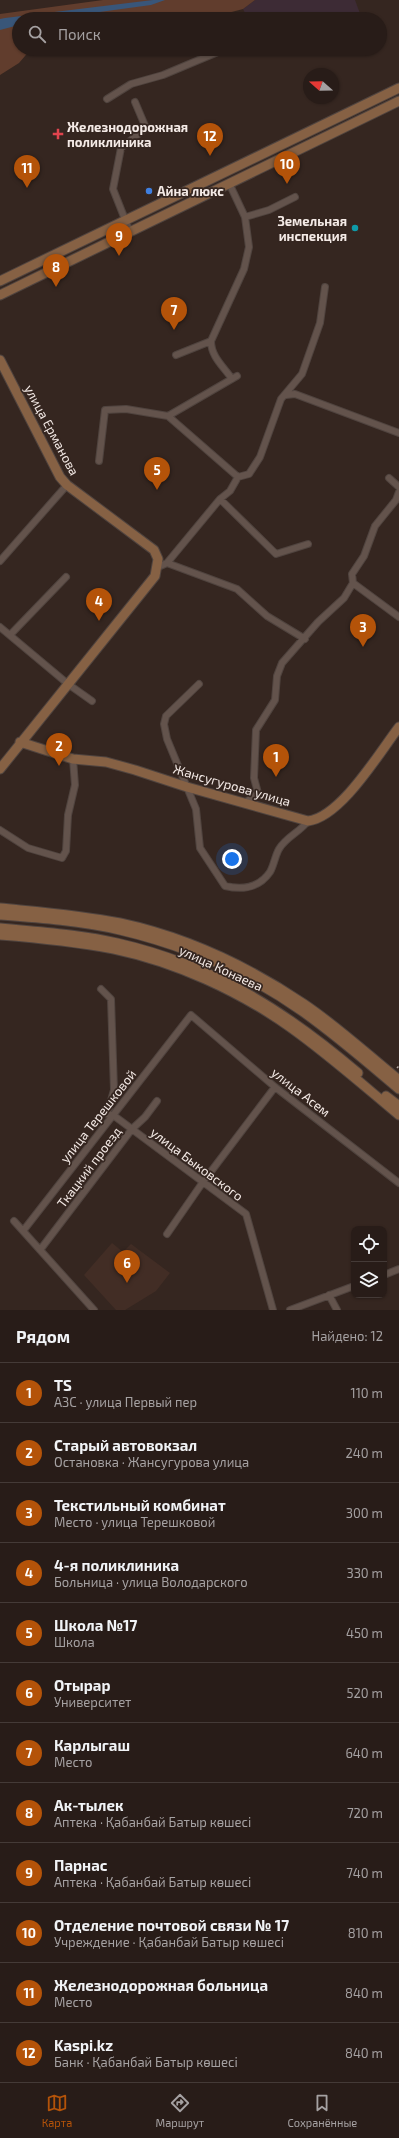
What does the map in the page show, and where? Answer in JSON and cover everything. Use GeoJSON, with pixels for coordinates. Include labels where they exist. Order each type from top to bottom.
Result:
{"type":"FeatureCollection","features":[{"type":"Feature","properties":{"kind":"main road"},"geometry":{"type":"LineString","coordinates":[[0,280],[399,88]]}},
{"type":"Feature","properties":{"kind":"main road"},"geometry":{"type":"LineString","coordinates":[[0,295],[229,183],[398,103]]}},
{"type":"Feature","properties":{"kind":"main road","name":"улица Ерманова"},"geometry":{"type":"LineString","coordinates":[[0,360],[60,477],[67,485],[154,550],[158,559],[158,567]]}},
{"type":"Feature","properties":{"kind":"main road"},"geometry":{"type":"LineString","coordinates":[[0,769],[20,742],[155,576],[158,567]]}},
{"type":"Feature","properties":{"kind":"main road"},"geometry":{"type":"LineString","coordinates":[[308,820],[317,820],[333,808],[352,789],[399,728]]}},
{"type":"Feature","properties":{"kind":"main road","name":"Жансугурова улица"},"geometry":{"type":"LineString","coordinates":[[20,742],[73,758],[106,762],[187,787],[308,820]]}},
{"type":"Feature","properties":{"kind":"main road"},"geometry":{"type":"LineString","coordinates":[[0,908],[73,915],[121,924],[163,935],[201,949],[272,984],[305,1005],[399,1080]]}},
{"type":"Feature","properties":{"kind":"main road","name":"улица Конаева"},"geometry":{"type":"LineString","coordinates":[[0,915],[72,922],[120,930],[161,941],[199,955],[269,990],[302,1010],[399,1089]]}},
{"type":"Feature","properties":{"kind":"main road","name":"улица Конаева"},"geometry":{"type":"LineString","coordinates":[[0,928],[70,935],[117,943],[157,954],[225,981],[294,1021],[399,1106]]}},
{"type":"Feature","properties":{"kind":"main road"},"geometry":{"type":"LineString","coordinates":[[0,935],[70,942],[115,950],[155,960],[216,985],[259,1007],[290,1027],[399,1115]]}},
{"type":"Feature","properties":{"kind":"street"},"geometry":{"type":"LineString","coordinates":[[107,99],[131,84],[163,75],[208,56]]}},
{"type":"Feature","properties":{"kind":"street"},"geometry":{"type":"LineString","coordinates":[[130,232],[124,221],[113,189],[121,148],[146,128],[136,102]]}},
{"type":"Feature","properties":{"kind":"street"},"geometry":{"type":"LineString","coordinates":[[168,416],[234,378],[215,356],[211,348],[211,342],[244,268],[249,247],[245,217],[229,183]]}},
{"type":"Feature","properties":{"kind":"street"},"geometry":{"type":"LineString","coordinates":[[245,217],[269,210],[295,197]]}},
{"type":"Feature","properties":{"kind":"street"},"geometry":{"type":"LineString","coordinates":[[158,567],[167,563],[220,499],[230,491],[238,477],[249,474],[260,457],[281,399],[302,374],[320,323],[325,287]]}},
{"type":"Feature","properties":{"kind":"street"},"geometry":{"type":"LineString","coordinates":[[176,355],[211,342]]}},
{"type":"Feature","properties":{"kind":"street"},"geometry":{"type":"LineString","coordinates":[[286,394],[295,394],[399,433]]}},
{"type":"Feature","properties":{"kind":"street"},"geometry":{"type":"LineString","coordinates":[[99,461],[105,410],[126,409],[168,416],[238,477]]}},
{"type":"Feature","properties":{"kind":"street"},"geometry":{"type":"LineString","coordinates":[[389,478],[399,487]]}},
{"type":"Feature","properties":{"kind":"street"},"geometry":{"type":"LineString","coordinates":[[0,561],[67,485]]}},
{"type":"Feature","properties":{"kind":"street"},"geometry":{"type":"LineString","coordinates":[[245,803],[258,793],[254,778],[256,730],[275,700],[277,676],[282,663],[305,639],[318,622],[344,598],[353,583],[352,574],[366,550],[371,533],[396,500],[399,492]]}},
{"type":"Feature","properties":{"kind":"street"},"geometry":{"type":"LineString","coordinates":[[220,499],[276,554],[308,544]]}},
{"type":"Feature","properties":{"kind":"street"},"geometry":{"type":"LineString","coordinates":[[167,563],[237,589],[267,616],[305,639]]}},
{"type":"Feature","properties":{"kind":"street"},"geometry":{"type":"LineString","coordinates":[[10,635],[66,577]]}},
{"type":"Feature","properties":{"kind":"street"},"geometry":{"type":"LineString","coordinates":[[353,583],[399,617]]}},
{"type":"Feature","properties":{"kind":"street"},"geometry":{"type":"LineString","coordinates":[[0,627],[68,684],[92,701]]}},
{"type":"Feature","properties":{"kind":"street"},"geometry":{"type":"LineString","coordinates":[[199,684],[164,719],[167,739],[196,809],[200,848],[225,886],[247,888],[258,883],[270,872],[279,849],[301,830],[308,820]]}},
{"type":"Feature","properties":{"kind":"street"},"geometry":{"type":"LineString","coordinates":[[0,830],[28,848],[62,858],[66,851],[68,815],[75,785],[73,758]]}},
{"type":"Feature","properties":{"kind":"street"},"geometry":{"type":"LineString","coordinates":[[101,989],[111,999],[114,1090],[107,1114],[113,1115]]}},
{"type":"Feature","properties":{"kind":"street","name":"улица Терешковой"},"geometry":{"type":"LineString","coordinates":[[23,1231],[191,1015]]}},
{"type":"Feature","properties":{"kind":"street","name":"улица Асем"},"geometry":{"type":"LineString","coordinates":[[191,1015],[275,1087],[399,1183]]}},
{"type":"Feature","properties":{"kind":"street"},"geometry":{"type":"LineString","coordinates":[[166,1234],[203,1182],[275,1087]]}},
{"type":"Feature","properties":{"kind":"street","name":"Ткацкий проезд"},"geometry":{"type":"LineString","coordinates":[[40,1250],[132,1129],[145,1117],[157,1100]]}},
{"type":"Feature","properties":{"kind":"street","name":"улица Быковского"},"geometry":{"type":"LineString","coordinates":[[113,1115],[246,1214],[273,1310]]}},
{"type":"Feature","properties":{"kind":"street"},"geometry":{"type":"LineString","coordinates":[[14,1221],[94,1310]]}},
{"type":"Feature","properties":{"kind":"street"},"geometry":{"type":"LineString","coordinates":[[387,1274],[399,1269]]}},
{"type":"Feature","properties":{"kind":"street"},"geometry":{"type":"LineString","coordinates":[[290,1310],[351,1287]]}},
{"type":"Feature","properties":{"kind":"street"},"geometry":{"type":"LineString","coordinates":[[329,1295],[337,1310]]}},
{"type":"Feature","properties":{"kind":"shaded area"},"geometry":{"type":"Polygon","coordinates":[[[103,0],[255,0],[243,9],[232,12],[15,12],[103,0]]]}},
{"type":"Feature","properties":{"kind":"shaded area"},"geometry":{"type":"Polygon","coordinates":[[[255,0],[355,0],[359,12],[244,12],[243,9],[255,0]]]}},
{"type":"Feature","properties":{"kind":"shaded area"},"geometry":{"type":"Polygon","coordinates":[[[12,12],[12,56],[25,56],[19,63],[0,75],[0,14],[12,12]]]}},
{"type":"Feature","properties":{"kind":"shaded area"},"geometry":{"type":"Polygon","coordinates":[[[112,1243],[123,1252],[131,1244],[170,1273],[156,1291],[125,1310],[116,1310],[84,1275],[112,1243]]]}},
{"type":"Feature","properties":{"kind":"water"},"geometry":{"type":"Polygon","coordinates":[[[153,0],[165,0],[151,5],[100,12],[54,12],[153,0]]]}},
{"type":"Feature","properties":{"kind":"water"},"geometry":{"type":"Polygon","coordinates":[[[12,17],[12,27],[0,30],[0,19],[12,17]]]}},
{"type":"Feature","properties":{"kind":"place","name":"Железнодорожная поликлиника"},"geometry":{"type":"Point","coordinates":[58,134]}},
{"type":"Feature","properties":{"kind":"place","name":"Kaspi.kz"},"geometry":{"type":"Point","coordinates":[210,156]}},
{"type":"Feature","properties":{"kind":"place","name":"Отделение почтовой связи № 17"},"geometry":{"type":"Point","coordinates":[287,184]}},
{"type":"Feature","properties":{"kind":"place","name":"Железнодорожная больница"},"geometry":{"type":"Point","coordinates":[27,188]}},
{"type":"Feature","properties":{"kind":"place","name":"Айна люкс"},"geometry":{"type":"Point","coordinates":[149,191]}},
{"type":"Feature","properties":{"kind":"place","name":"Земельная инспекция"},"geometry":{"type":"Point","coordinates":[355,228]}},
{"type":"Feature","properties":{"kind":"place","name":"Парнас"},"geometry":{"type":"Point","coordinates":[119,256]}},
{"type":"Feature","properties":{"kind":"place","name":"Ак-тылек"},"geometry":{"type":"Point","coordinates":[56,287]}},
{"type":"Feature","properties":{"kind":"place","name":"Карлыгаш"},"geometry":{"type":"Point","coordinates":[174,330]}},
{"type":"Feature","properties":{"kind":"place","name":"Школа №17"},"geometry":{"type":"Point","coordinates":[157,490]}},
{"type":"Feature","properties":{"kind":"place","name":"4-я поликлиника"},"geometry":{"type":"Point","coordinates":[99,621]}},
{"type":"Feature","properties":{"kind":"place","name":"Текстильный комбинат"},"geometry":{"type":"Point","coordinates":[363,647]}},
{"type":"Feature","properties":{"kind":"place","name":"Старый автовокзал"},"geometry":{"type":"Point","coordinates":[59,766]}},
{"type":"Feature","properties":{"kind":"place","name":"TS"},"geometry":{"type":"Point","coordinates":[276,777]}},
{"type":"Feature","properties":{"kind":"place","name":"Отырар"},"geometry":{"type":"Point","coordinates":[127,1283]}}]}
